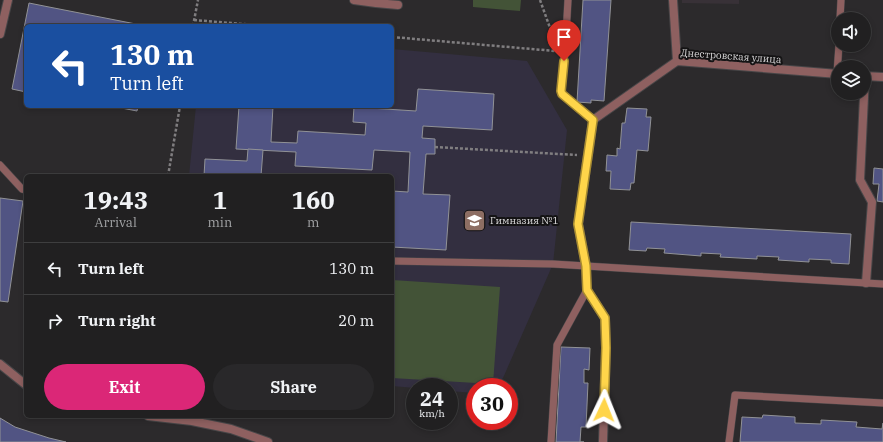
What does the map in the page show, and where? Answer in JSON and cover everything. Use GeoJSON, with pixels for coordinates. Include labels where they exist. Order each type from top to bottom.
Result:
{"type":"FeatureCollection","features":[{"type":"Feature","properties":{"kind":"street"},"geometry":{"type":"LineString","coordinates":[[0,34],[8,0]]}},
{"type":"Feature","properties":{"kind":"street"},"geometry":{"type":"LineString","coordinates":[[354,0],[398,3]]}},
{"type":"Feature","properties":{"kind":"street"},"geometry":{"type":"LineString","coordinates":[[674,0],[677,61]]}},
{"type":"Feature","properties":{"kind":"street","name":"Днестровская улица"},"geometry":{"type":"LineString","coordinates":[[593,120],[677,61],[831,73]]}},
{"type":"Feature","properties":{"kind":"street"},"geometry":{"type":"LineString","coordinates":[[871,76],[883,77]]}},
{"type":"Feature","properties":{"kind":"street"},"geometry":{"type":"LineString","coordinates":[[863,100],[860,180],[872,202],[866,283]]}},
{"type":"Feature","properties":{"kind":"street"},"geometry":{"type":"LineString","coordinates":[[593,120],[578,224],[586,266],[587,290],[605,318],[606,348],[603,442]]}},
{"type":"Feature","properties":{"kind":"street"},"geometry":{"type":"LineString","coordinates":[[0,364],[24,383]]}},
{"type":"Feature","properties":{"kind":"street"},"geometry":{"type":"LineString","coordinates":[[163,418],[231,429],[268,442]]}},
{"type":"Feature","properties":{"kind":"lane"},"geometry":{"type":"LineString","coordinates":[[568,0],[562,51],[561,91],[562,94],[593,120]]}},
{"type":"Feature","properties":{"kind":"lane"},"geometry":{"type":"LineString","coordinates":[[841,12],[842,0]]}},
{"type":"Feature","properties":{"kind":"lane"},"geometry":{"type":"LineString","coordinates":[[0,165],[24,190]]}},
{"type":"Feature","properties":{"kind":"lane"},"geometry":{"type":"LineString","coordinates":[[394,261],[553,264],[883,284]]}},
{"type":"Feature","properties":{"kind":"lane"},"geometry":{"type":"LineString","coordinates":[[551,442],[557,345],[587,290]]}},
{"type":"Feature","properties":{"kind":"lane"},"geometry":{"type":"LineString","coordinates":[[730,442],[735,394],[883,403]]}},
{"type":"Feature","properties":{"kind":"path"},"geometry":{"type":"LineString","coordinates":[[193,24],[198,0]]}},
{"type":"Feature","properties":{"kind":"path"},"geometry":{"type":"LineString","coordinates":[[394,37],[562,51],[540,0]]}},
{"type":"Feature","properties":{"kind":"path"},"geometry":{"type":"LineString","coordinates":[[194,20],[243,24]]}},
{"type":"Feature","properties":{"kind":"path"},"geometry":{"type":"LineString","coordinates":[[168,174],[180,108]]}},
{"type":"Feature","properties":{"kind":"path"},"geometry":{"type":"LineString","coordinates":[[435,147],[588,156]]}},
{"type":"Feature","properties":{"kind":"shaded area"},"geometry":{"type":"Polygon","coordinates":[[[682,0],[739,0],[739,4],[682,3],[682,0]]]}},
{"type":"Feature","properties":{"kind":"shaded area","name":"Гимназия №1"},"geometry":{"type":"Polygon","coordinates":[[[394,49],[527,61],[567,130],[553,264],[503,378],[466,378],[466,392],[458,392],[458,378],[406,378],[406,387],[394,386],[394,174],[189,174],[196,108],[394,108],[394,49]]]}},
{"type":"Feature","properties":{"kind":"green space"},"geometry":{"type":"Polygon","coordinates":[[[473,0],[521,0],[520,11],[473,7],[473,0]]]}},
{"type":"Feature","properties":{"kind":"green space"},"geometry":{"type":"Polygon","coordinates":[[[394,280],[500,287],[493,378],[466,378],[466,382],[458,382],[458,378],[394,378],[394,280]]]}},
{"type":"Feature","properties":{"kind":"building"},"geometry":{"type":"Polygon","coordinates":[[[583,0],[611,0],[604,101],[591,100],[591,103],[577,102],[583,0]]]}},
{"type":"Feature","properties":{"kind":"building"},"geometry":{"type":"Polygon","coordinates":[[[29,3],[136,24],[25,24],[29,3]]]}},
{"type":"Feature","properties":{"kind":"building"},"geometry":{"type":"Polygon","coordinates":[[[24,28],[24,92],[12,89],[24,28]]]}},
{"type":"Feature","properties":{"kind":"building"},"geometry":{"type":"Polygon","coordinates":[[[418,89],[494,94],[492,130],[423,126],[422,138],[435,139],[435,154],[426,154],[423,194],[450,195],[446,250],[394,247],[394,191],[408,192],[410,152],[374,150],[372,170],[295,166],[296,152],[236,149],[239,108],[273,108],[271,142],[297,143],[298,131],[365,135],[366,123],[353,122],[354,108],[416,111],[418,89]]]}},
{"type":"Feature","properties":{"kind":"building"},"geometry":{"type":"Polygon","coordinates":[[[121,108],[138,108],[137,111],[121,108]]]}},
{"type":"Feature","properties":{"kind":"building"},"geometry":{"type":"Polygon","coordinates":[[[627,108],[647,109],[646,117],[651,117],[648,151],[637,150],[634,183],[631,183],[630,190],[610,189],[611,171],[606,171],[607,155],[617,156],[617,148],[620,149],[622,123],[625,123],[627,108]]]}},
{"type":"Feature","properties":{"kind":"building"},"geometry":{"type":"Polygon","coordinates":[[[248,149],[263,150],[261,174],[204,174],[205,159],[247,161],[248,149]]]}},
{"type":"Feature","properties":{"kind":"building"},"geometry":{"type":"Polygon","coordinates":[[[874,168],[883,169],[883,202],[877,201],[879,184],[873,184],[874,168]]]}},
{"type":"Feature","properties":{"kind":"building"},"geometry":{"type":"Polygon","coordinates":[[[0,198],[23,201],[8,302],[0,301],[0,198]]]}},
{"type":"Feature","properties":{"kind":"building"},"geometry":{"type":"Polygon","coordinates":[[[631,222],[851,234],[849,264],[831,263],[831,260],[809,259],[809,262],[778,260],[779,257],[757,256],[757,259],[720,257],[721,254],[701,253],[701,256],[664,253],[665,249],[647,248],[646,251],[629,250],[631,222]]]}},
{"type":"Feature","properties":{"kind":"building"},"geometry":{"type":"Polygon","coordinates":[[[561,347],[590,348],[589,370],[584,369],[584,383],[588,383],[586,427],[581,427],[580,442],[556,442],[561,347]]]}},
{"type":"Feature","properties":{"kind":"building"},"geometry":{"type":"Polygon","coordinates":[[[763,415],[795,417],[795,423],[821,424],[821,420],[857,422],[856,427],[882,429],[883,423],[883,442],[740,442],[742,417],[762,418],[763,415]]]}},
{"type":"Feature","properties":{"kind":"building"},"geometry":{"type":"Polygon","coordinates":[[[0,418],[15,427],[66,442],[0,442],[0,418]]]}},
{"type":"Feature","properties":{"kind":"place","name":"Гимназия №1"},"geometry":{"type":"Point","coordinates":[475,220]}},
{"type":"Feature","properties":{"kind":"route"},"geometry":{"type":"LineString","coordinates":[[564,61],[562,94],[593,120],[578,224],[586,266],[587,290],[605,318],[606,348],[604,410]]}}]}
